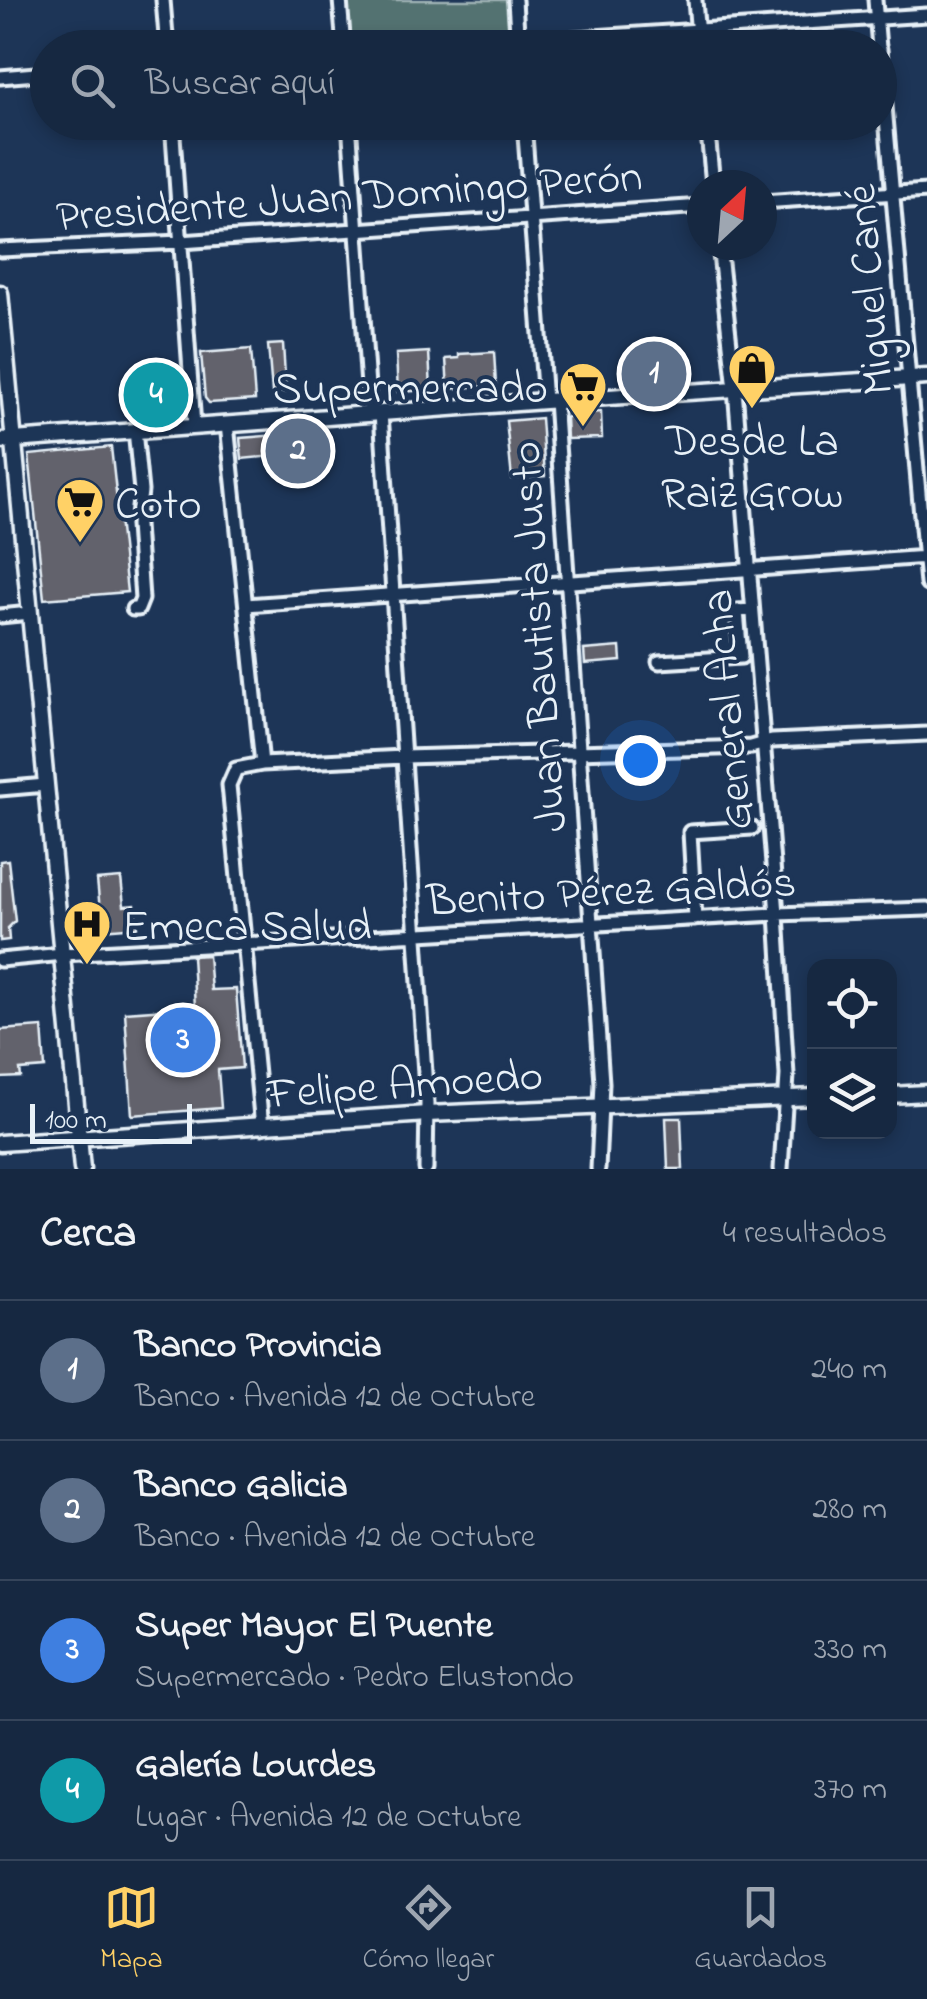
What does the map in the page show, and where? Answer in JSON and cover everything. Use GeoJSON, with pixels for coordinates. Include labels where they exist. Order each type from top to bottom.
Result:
{"type":"FeatureCollection","features":[{"type":"Feature","properties":{"kind":"main road"},"geometry":{"type":"LineString","coordinates":[[0,293],[6,440],[30,612],[82,1169]]}},
{"type":"Feature","properties":{"kind":"main road"},"geometry":{"type":"LineString","coordinates":[[6,440],[927,377]]}},
{"type":"Feature","properties":{"kind":"main road"},"geometry":{"type":"LineString","coordinates":[[897,1095],[927,1093]]}},
{"type":"Feature","properties":{"kind":"main road","name":"Felipe Amoedo"},"geometry":{"type":"LineString","coordinates":[[0,1143],[426,1114],[807,1098]]}},
{"type":"Feature","properties":{"kind":"street"},"geometry":{"type":"LineString","coordinates":[[164,0],[166,30]]}},
{"type":"Feature","properties":{"kind":"street"},"geometry":{"type":"LineString","coordinates":[[340,0],[342,30]]}},
{"type":"Feature","properties":{"kind":"street"},"geometry":{"type":"LineString","coordinates":[[515,0],[517,30]]}},
{"type":"Feature","properties":{"kind":"street"},"geometry":{"type":"LineString","coordinates":[[695,0],[698,30],[927,14]]}},
{"type":"Feature","properties":{"kind":"street","name":"Miguel Cané"},"geometry":{"type":"LineString","coordinates":[[875,0],[877,30]]}},
{"type":"Feature","properties":{"kind":"street"},"geometry":{"type":"LineString","coordinates":[[2,77],[30,75]]}},
{"type":"Feature","properties":{"kind":"street"},"geometry":{"type":"LineString","coordinates":[[173,140],[194,426]]}},
{"type":"Feature","properties":{"kind":"street"},"geometry":{"type":"LineString","coordinates":[[351,140],[392,596],[417,934],[426,1169]]}},
{"type":"Feature","properties":{"kind":"street","name":"Juan Bautista Justo"},"geometry":{"type":"LineString","coordinates":[[525,140],[580,751],[602,1105],[598,1169]]}},
{"type":"Feature","properties":{"kind":"street"},"geometry":{"type":"LineString","coordinates":[[708,140],[711,170]]}},
{"type":"Feature","properties":{"kind":"street","name":"Miguel Cané"},"geometry":{"type":"LineString","coordinates":[[888,140],[927,584]]}},
{"type":"Feature","properties":{"kind":"street"},"geometry":{"type":"LineString","coordinates":[[777,201],[927,191]]}},
{"type":"Feature","properties":{"kind":"street","name":"Presidente Juan Domingo Perón"},"geometry":{"type":"LineString","coordinates":[[0,250],[181,242],[687,207]]}},
{"type":"Feature","properties":{"kind":"street","name":"General Acha"},"geometry":{"type":"LineString","coordinates":[[721,260],[735,390],[777,914],[786,1098],[780,1169]]}},
{"type":"Feature","properties":{"kind":"street"},"geometry":{"type":"LineString","coordinates":[[227,424],[262,764]]}},
{"type":"Feature","properties":{"kind":"street"},"geometry":{"type":"LineString","coordinates":[[133,610],[138,609],[142,599],[136,525],[141,492],[136,430]]}},
{"type":"Feature","properties":{"kind":"street"},"geometry":{"type":"LineString","coordinates":[[246,606],[926,557]]}},
{"type":"Feature","properties":{"kind":"street"},"geometry":{"type":"LineString","coordinates":[[660,662],[740,657],[737,612],[752,610]]}},
{"type":"Feature","properties":{"kind":"street"},"geometry":{"type":"LineString","coordinates":[[0,616],[30,612]]}},
{"type":"Feature","properties":{"kind":"street"},"geometry":{"type":"LineString","coordinates":[[262,1127],[229,779],[236,769],[262,764],[404,757],[751,747],[772,741],[927,734]]}},
{"type":"Feature","properties":{"kind":"street"},"geometry":{"type":"LineString","coordinates":[[0,789],[46,785]]}},
{"type":"Feature","properties":{"kind":"street"},"geometry":{"type":"LineString","coordinates":[[696,919],[690,832],[752,828]]}},
{"type":"Feature","properties":{"kind":"street","name":"Benito Pérez Galdós"},"geometry":{"type":"LineString","coordinates":[[0,960],[591,924],[927,909]]}},
{"type":"Feature","properties":{"kind":"green space"},"geometry":{"type":"Polygon","coordinates":[[[347,0],[506,0],[508,30],[349,30],[347,0]]]}},
{"type":"Feature","properties":{"kind":"building"},"geometry":{"type":"Polygon","coordinates":[[[283,344],[286,392],[272,392],[268,345],[283,344]]]}},
{"type":"Feature","properties":{"kind":"building"},"geometry":{"type":"Polygon","coordinates":[[[251,349],[255,400],[209,403],[205,398],[201,353],[251,349]]]}},
{"type":"Feature","properties":{"kind":"building"},"geometry":{"type":"Polygon","coordinates":[[[429,352],[431,390],[398,392],[396,354],[429,352]]]}},
{"type":"Feature","properties":{"kind":"building"},"geometry":{"type":"Polygon","coordinates":[[[494,352],[496,385],[448,389],[446,359],[459,358],[459,354],[494,352]]]}},
{"type":"Feature","properties":{"kind":"building"},"geometry":{"type":"Polygon","coordinates":[[[162,373],[162,381],[181,380],[182,407],[150,409],[148,374],[162,373]]]}},
{"type":"Feature","properties":{"kind":"building","name":"Supermercado"},"geometry":{"type":"Polygon","coordinates":[[[601,412],[602,438],[567,439],[566,418],[571,414],[601,412]]]}},
{"type":"Feature","properties":{"kind":"building"},"geometry":{"type":"Polygon","coordinates":[[[541,418],[545,476],[512,479],[506,421],[541,418]]]}},
{"type":"Feature","properties":{"kind":"building"},"geometry":{"type":"Polygon","coordinates":[[[304,433],[308,483],[292,484],[291,467],[274,469],[273,456],[242,459],[240,438],[304,433]]]}},
{"type":"Feature","properties":{"kind":"building","name":"Coto"},"geometry":{"type":"Polygon","coordinates":[[[111,447],[127,592],[44,599],[29,455],[111,447]]]}},
{"type":"Feature","properties":{"kind":"building"},"geometry":{"type":"Polygon","coordinates":[[[620,647],[621,661],[585,664],[584,650],[620,647]]]}},
{"type":"Feature","properties":{"kind":"building"},"geometry":{"type":"Polygon","coordinates":[[[8,860],[15,921],[8,928],[9,940],[0,941],[0,861],[8,860]]]}},
{"type":"Feature","properties":{"kind":"building"},"geometry":{"type":"Polygon","coordinates":[[[121,878],[124,906],[135,905],[137,927],[102,930],[97,880],[121,878]]]}},
{"type":"Feature","properties":{"kind":"building"},"geometry":{"type":"Polygon","coordinates":[[[208,955],[211,990],[236,989],[242,1068],[218,1070],[221,1108],[132,1115],[125,1012],[195,1007],[192,956],[208,955]]]}},
{"type":"Feature","properties":{"kind":"building"},"geometry":{"type":"Polygon","coordinates":[[[42,1027],[45,1068],[20,1070],[21,1077],[0,1078],[0,1030],[42,1027]]]}},
{"type":"Feature","properties":{"kind":"building"},"geometry":{"type":"Polygon","coordinates":[[[666,1118],[681,1118],[683,1169],[668,1169],[666,1118]]]}},
{"type":"Feature","properties":{"kind":"place","name":"Banco Provincia"},"geometry":{"type":"Point","coordinates":[654,374]}},
{"type":"Feature","properties":{"kind":"place","name":"Galería Lourdes"},"geometry":{"type":"Point","coordinates":[156,395]}},
{"type":"Feature","properties":{"kind":"place","name":"Desde La Raiz Grow"},"geometry":{"type":"Point","coordinates":[752,410]}},
{"type":"Feature","properties":{"kind":"place","name":"Supermercado"},"geometry":{"type":"Point","coordinates":[583,428]}},
{"type":"Feature","properties":{"kind":"place","name":"Banco Galicia"},"geometry":{"type":"Point","coordinates":[298,451]}},
{"type":"Feature","properties":{"kind":"place","name":"Coto"},"geometry":{"type":"Point","coordinates":[80,544]}},
{"type":"Feature","properties":{"kind":"place","name":"Emeca Salud"},"geometry":{"type":"Point","coordinates":[87,966]}},
{"type":"Feature","properties":{"kind":"place","name":"Super Mayor El Puente"},"geometry":{"type":"Point","coordinates":[183,1040]}}]}
